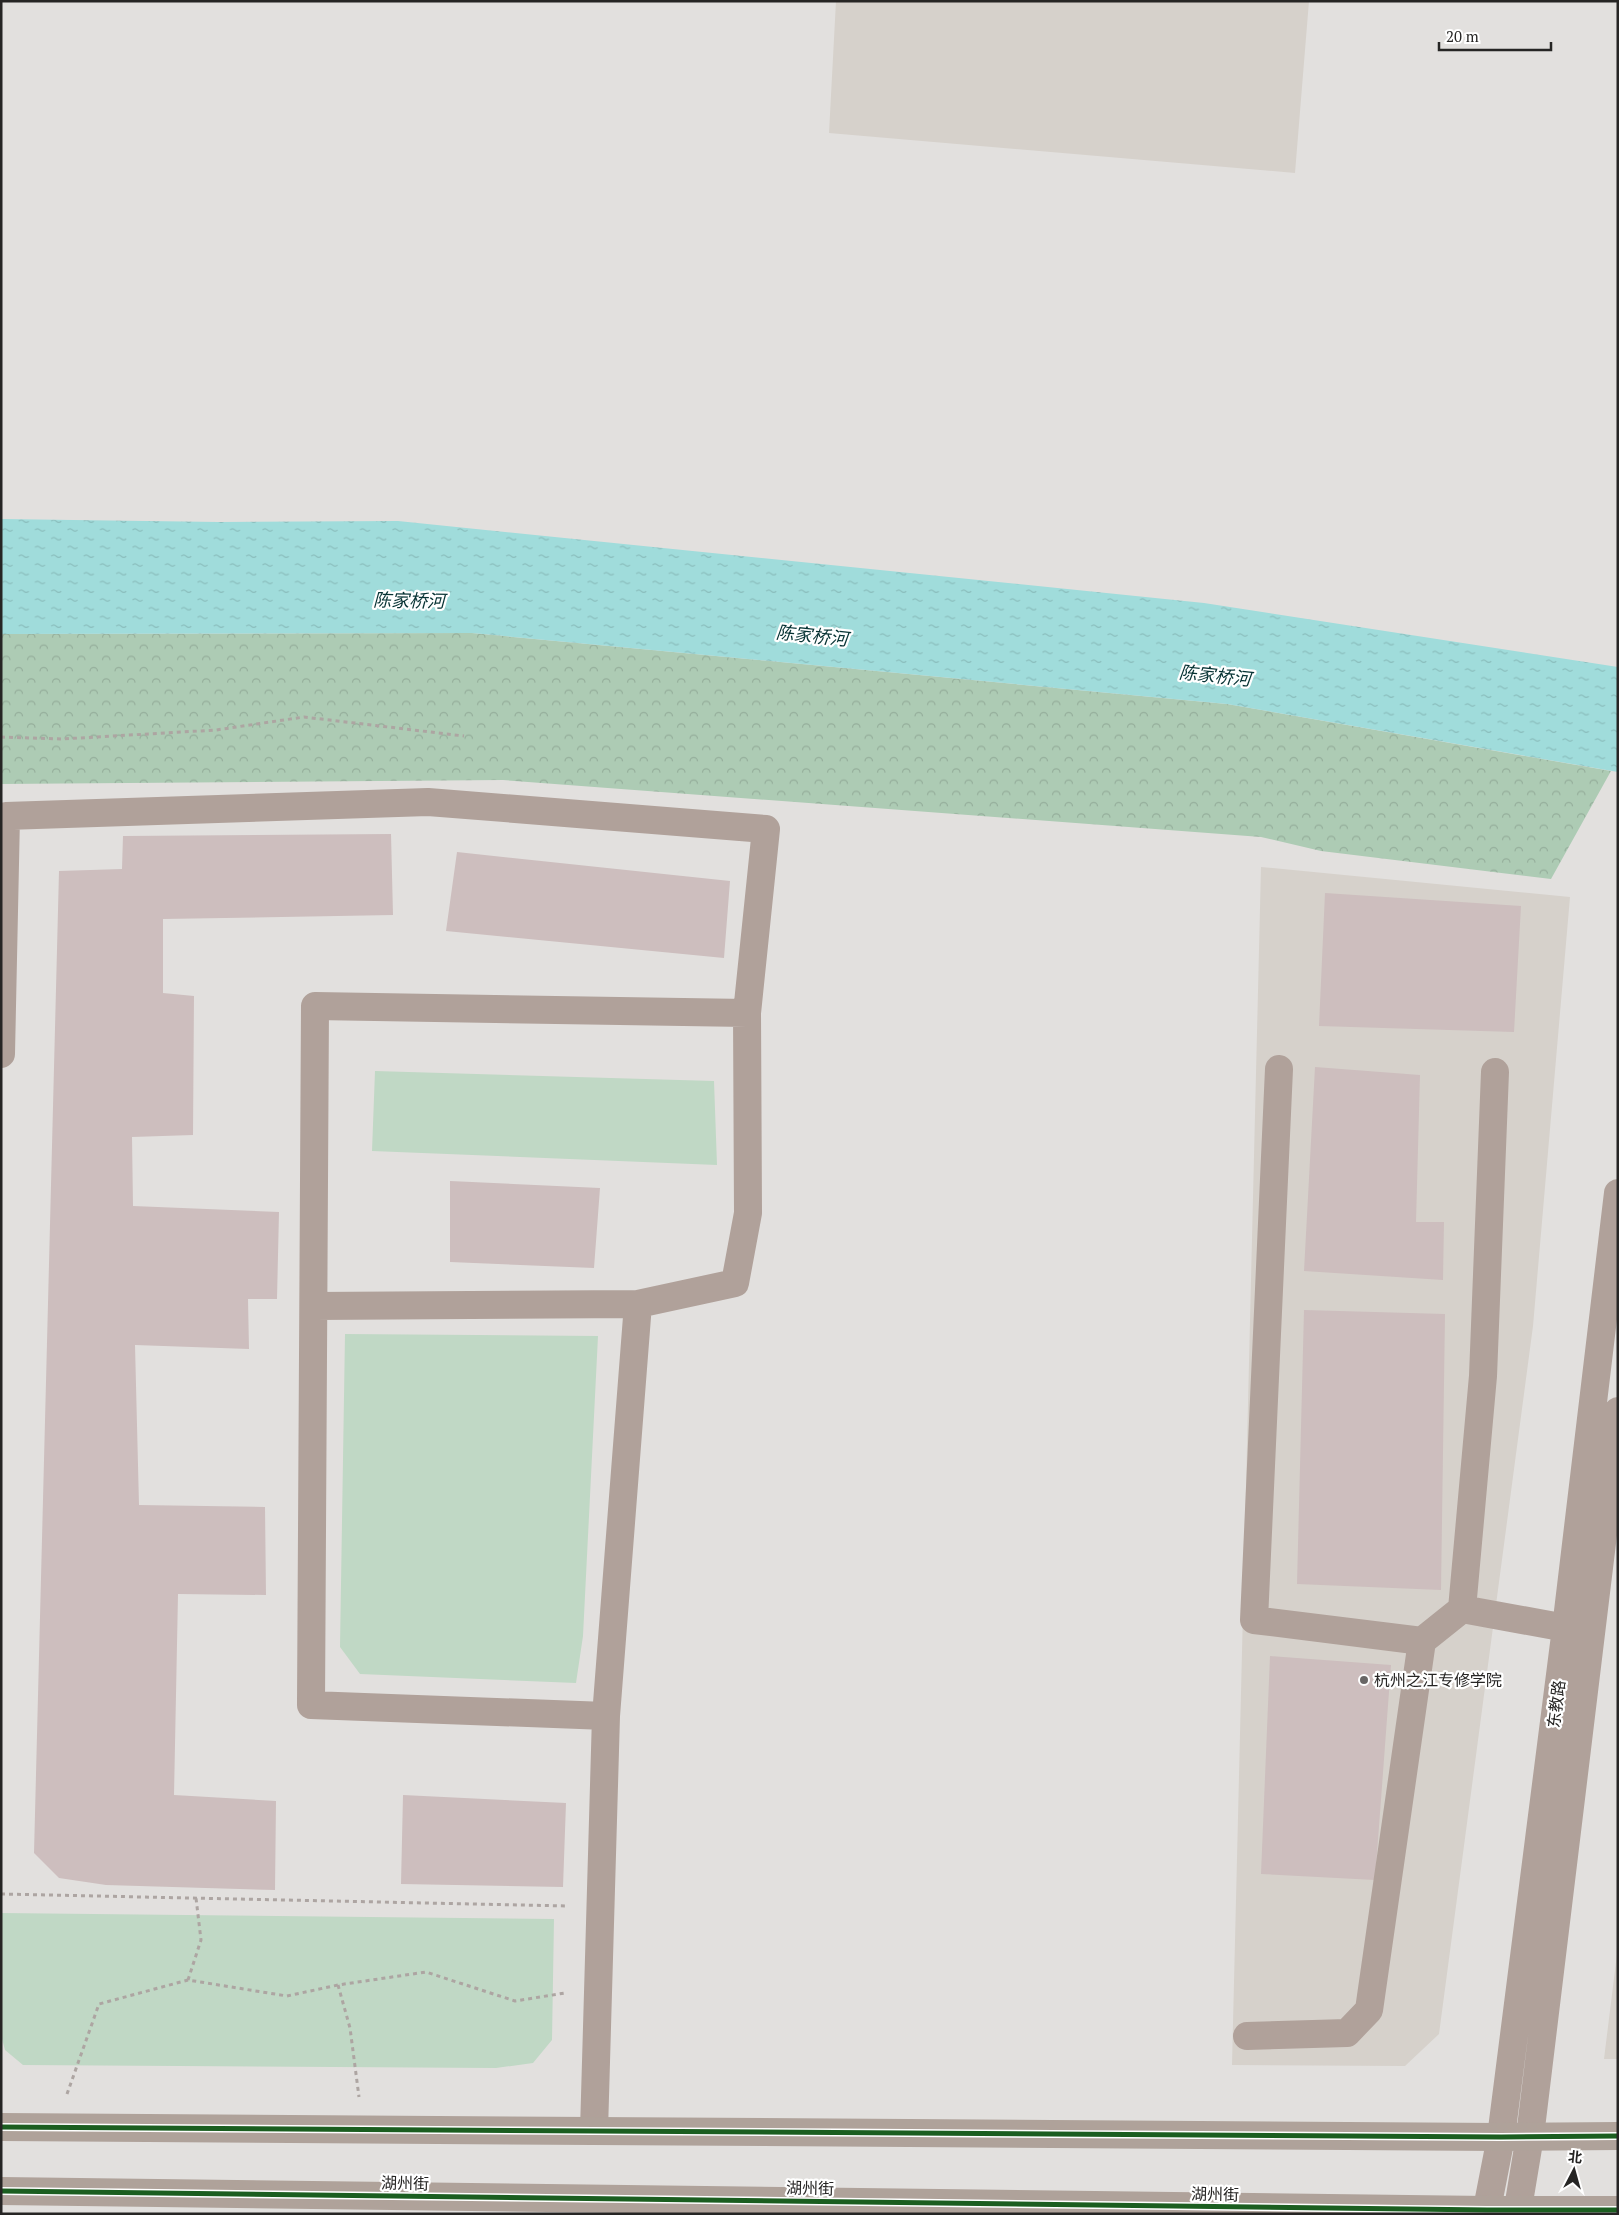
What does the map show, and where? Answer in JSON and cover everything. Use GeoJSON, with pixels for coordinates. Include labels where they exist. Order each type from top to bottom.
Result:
{"type":"FeatureCollection","features":[{"type":"Feature","properties":{"kind":"main road"},"geometry":{"type":"LineString","coordinates":[[1,2127],[1501,2137],[1618,2136]]}},
{"type":"Feature","properties":{"kind":"main road","name":"湖州街"},"geometry":{"type":"LineString","coordinates":[[1,2191],[780,2207],[1486,2212],[1618,2210]]}},
{"type":"Feature","properties":{"kind":"street"},"geometry":{"type":"LineString","coordinates":[[1,1054],[6,816],[428,802],[766,829],[747,1013],[748,1213],[735,1283],[638,1304],[314,1306]]}},
{"type":"Feature","properties":{"kind":"street"},"geometry":{"type":"LineString","coordinates":[[606,1716],[311,1705],[316,1006],[747,1013]]}},
{"type":"Feature","properties":{"kind":"street"},"geometry":{"type":"LineString","coordinates":[[1279,1069],[1254,1620],[1422,1641]]}},
{"type":"Feature","properties":{"kind":"street"},"geometry":{"type":"LineString","coordinates":[[1247,2036],[1347,2033],[1369,2010],[1422,1641],[1462,1609],[1483,1376],[1495,1072]]}},
{"type":"Feature","properties":{"kind":"street","name":"东教路"},"geometry":{"type":"LineString","coordinates":[[1486,2212],[1501,2137],[1566,1628],[1618,1193]]}},
{"type":"Feature","properties":{"kind":"street"},"geometry":{"type":"LineString","coordinates":[[594,2131],[606,1716],[638,1304]]}},
{"type":"Feature","properties":{"kind":"street","name":"东教路"},"geometry":{"type":"LineString","coordinates":[[1517,2212],[1530,2136],[1618,1411]]}},
{"type":"Feature","properties":{"kind":"street"},"geometry":{"type":"LineString","coordinates":[[1462,1609],[1566,1628]]}},
{"type":"Feature","properties":{"kind":"path"},"geometry":{"type":"LineString","coordinates":[[1,737],[62,739],[216,730],[304,717],[464,736]]}},
{"type":"Feature","properties":{"kind":"path"},"geometry":{"type":"LineString","coordinates":[[1,1894],[600,1906]]}},
{"type":"Feature","properties":{"kind":"path"},"geometry":{"type":"LineString","coordinates":[[188,1980],[201,1940],[196,1898]]}},
{"type":"Feature","properties":{"kind":"path"},"geometry":{"type":"LineString","coordinates":[[55,2127],[99,2004],[188,1980],[287,1996],[338,1985],[426,1972],[515,2001],[598,1987]]}},
{"type":"Feature","properties":{"kind":"path"},"geometry":{"type":"LineString","coordinates":[[338,1985],[350,2028],[363,2129]]}},
{"type":"Feature","properties":{"kind":"shaded area"},"geometry":{"type":"Polygon","coordinates":[[[836,1],[1309,1],[1295,173],[829,133],[836,1]]]}},
{"type":"Feature","properties":{"kind":"shaded area","name":"杭州之江专修学院"},"geometry":{"type":"Polygon","coordinates":[[[1261,867],[1570,897],[1533,1326],[1439,2034],[1405,2066],[1232,2065],[1261,867]]]}},
{"type":"Feature","properties":{"kind":"shaded area"},"geometry":{"type":"Polygon","coordinates":[[[1618,1946],[1618,2059],[1604,2059],[1618,1946]]]}},
{"type":"Feature","properties":{"kind":"green space"},"geometry":{"type":"Polygon","coordinates":[[[472,633],[1227,704],[1611,771],[1551,879],[1321,851],[1261,837],[503,780],[1,784],[1,634],[472,633]]]}},
{"type":"Feature","properties":{"kind":"green space"},"geometry":{"type":"Polygon","coordinates":[[[375,1071],[714,1081],[717,1165],[372,1151],[375,1071]]]}},
{"type":"Feature","properties":{"kind":"green space"},"geometry":{"type":"Polygon","coordinates":[[[345,1334],[598,1336],[583,1636],[576,1683],[360,1674],[340,1647],[345,1334]]]}},
{"type":"Feature","properties":{"kind":"green space"},"geometry":{"type":"Polygon","coordinates":[[[1,1913],[554,1919],[552,2040],[533,2063],[496,2068],[23,2065],[5,2050],[1,2035],[1,1913]]]}},
{"type":"Feature","properties":{"kind":"water","name":"陈家桥河"},"geometry":{"type":"Polygon","coordinates":[[[1,519],[219,522],[398,521],[1204,603],[1618,667],[1618,772],[1227,704],[472,633],[1,634],[1,519]]]}},
{"type":"Feature","properties":{"kind":"building"},"geometry":{"type":"Polygon","coordinates":[[[391,834],[393,915],[163,919],[163,993],[194,996],[193,1135],[132,1137],[133,1206],[279,1212],[277,1299],[248,1299],[249,1349],[135,1345],[139,1505],[265,1507],[266,1595],[178,1594],[174,1795],[276,1801],[275,1890],[106,1885],[59,1878],[34,1853],[59,871],[122,869],[123,836],[391,834]]]}},
{"type":"Feature","properties":{"kind":"building"},"geometry":{"type":"Polygon","coordinates":[[[457,852],[730,881],[724,958],[446,931],[457,852]]]}},
{"type":"Feature","properties":{"kind":"building"},"geometry":{"type":"Polygon","coordinates":[[[1325,893],[1521,906],[1514,1032],[1319,1026],[1325,893]]]}},
{"type":"Feature","properties":{"kind":"building"},"geometry":{"type":"Polygon","coordinates":[[[1315,1067],[1420,1075],[1416,1222],[1444,1222],[1443,1280],[1304,1271],[1315,1067]]]}},
{"type":"Feature","properties":{"kind":"building"},"geometry":{"type":"Polygon","coordinates":[[[450,1181],[600,1188],[594,1268],[450,1262],[450,1181]]]}},
{"type":"Feature","properties":{"kind":"building"},"geometry":{"type":"Polygon","coordinates":[[[1304,1310],[1445,1314],[1441,1590],[1297,1584],[1304,1310]]]}},
{"type":"Feature","properties":{"kind":"building"},"geometry":{"type":"Polygon","coordinates":[[[1270,1656],[1391,1665],[1375,1880],[1261,1874],[1270,1656]]]}},
{"type":"Feature","properties":{"kind":"building"},"geometry":{"type":"Polygon","coordinates":[[[403,1795],[566,1803],[563,1887],[401,1884],[403,1795]]]}},
{"type":"Feature","properties":{"kind":"cycle path"},"geometry":{"type":"LineString","coordinates":[[1,2127],[1501,2137],[1618,2136]]}},
{"type":"Feature","properties":{"kind":"cycle path"},"geometry":{"type":"LineString","coordinates":[[1,2191],[1487,2210],[1618,2210]]}},
{"type":"Feature","properties":{"kind":"place","name":"杭州之江专修学院"},"geometry":{"type":"Point","coordinates":[1364,1680]}}]}
